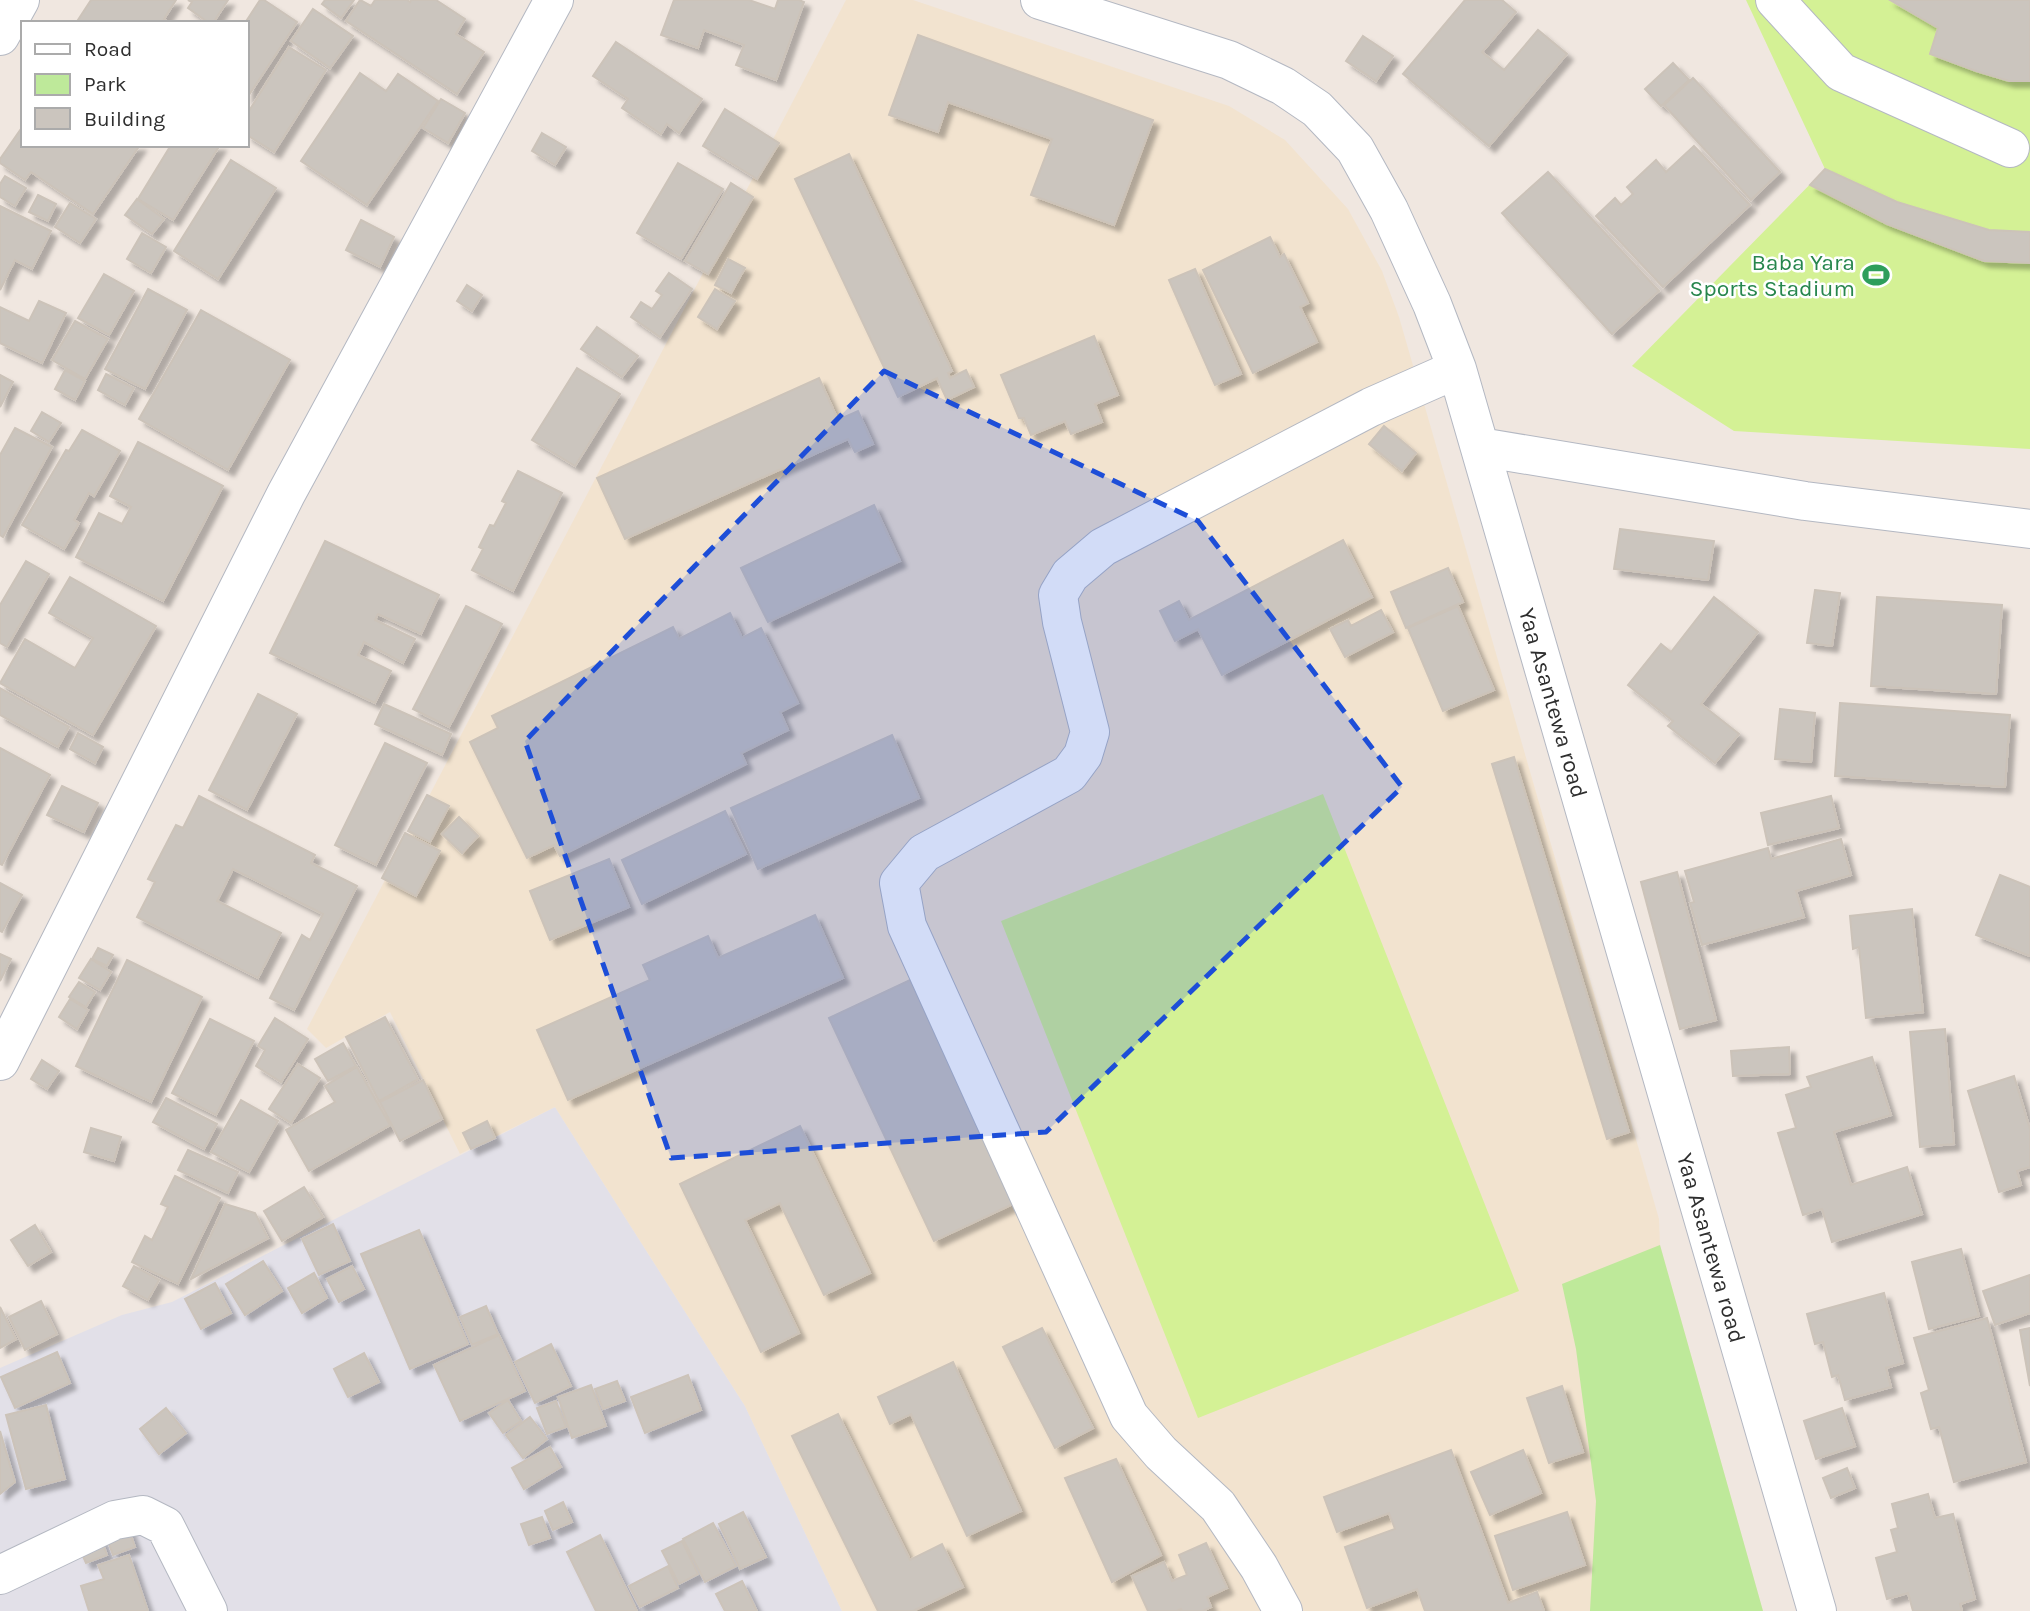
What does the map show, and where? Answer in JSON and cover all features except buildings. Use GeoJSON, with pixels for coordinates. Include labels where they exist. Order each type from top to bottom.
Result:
{"type":"FeatureCollection","features":[{"type":"Feature","properties":{"kind":"street"},"geometry":{"type":"LineString","coordinates":[[0,36],[20,0]]}},
{"type":"Feature","properties":{"kind":"street"},"geometry":{"type":"LineString","coordinates":[[0,1061],[286,494],[554,0]]}},
{"type":"Feature","properties":{"kind":"street","name":"Yaa Asantewa road"},"geometry":{"type":"LineString","coordinates":[[1040,0],[1229,60],[1283,86],[1317,109],[1355,149],[1389,210],[1432,304],[1457,369],[1817,1611]]}},
{"type":"Feature","properties":{"kind":"street"},"geometry":{"type":"LineString","coordinates":[[1775,0],[1841,72],[2010,148]]}},
{"type":"Feature","properties":{"kind":"street"},"geometry":{"type":"LineString","coordinates":[[1283,1611],[1259,1567],[1218,1506],[1161,1454],[1129,1416],[907,926],[899,883],[924,853],[1069,774],[1083,755],[1090,732],[1062,622],[1058,595],[1070,575],[1103,547],[1371,407],[1457,369]]}},
{"type":"Feature","properties":{"kind":"street"},"geometry":{"type":"LineString","coordinates":[[1480,447],[1805,501],[2030,529]]}},
{"type":"Feature","properties":{"kind":"street"},"geometry":{"type":"LineString","coordinates":[[0,1575],[115,1520],[143,1516],[165,1527],[208,1611]]}},
{"type":"Feature","properties":{"kind":"highlighted area"},"geometry":{"type":"Polygon","coordinates":[[[884,371],[1198,521],[1402,787],[1046,1132],[671,1158],[525,741],[884,371]]]}},
{"type":"Feature","properties":{"kind":"shaded area"},"geometry":{"type":"Polygon","coordinates":[[[846,0],[913,0],[1229,106],[1285,140],[1348,209],[1382,271],[1399,317],[1659,1219],[1660,1245],[1763,1611],[842,1611],[745,1406],[555,1107],[460,1154],[390,1012],[326,1048],[307,1029],[846,0]]]}},
{"type":"Feature","properties":{"kind":"shaded area"},"geometry":{"type":"Polygon","coordinates":[[[555,1107],[745,1406],[842,1611],[0,1611],[0,1368],[122,1315],[172,1302],[555,1107]]]}},
{"type":"Feature","properties":{"kind":"green space","name":"Baba Yara Sports Stadium"},"geometry":{"type":"Polygon","coordinates":[[[1746,0],[2030,0],[2030,449],[1734,431],[1632,366],[1825,169],[1746,0]]]}},
{"type":"Feature","properties":{"kind":"green space"},"geometry":{"type":"Polygon","coordinates":[[[1323,794],[1519,1291],[1198,1418],[1001,921],[1323,794]]]}},
{"type":"Feature","properties":{"kind":"green space"},"geometry":{"type":"Polygon","coordinates":[[[1660,1245],[1763,1611],[1590,1611],[1596,1501],[1576,1349],[1562,1284],[1660,1245]]]}},
{"type":"Feature","properties":{"kind":"place","name":"Baba Yara Sports Stadium"},"geometry":{"type":"Point","coordinates":[1876,275]}}]}
